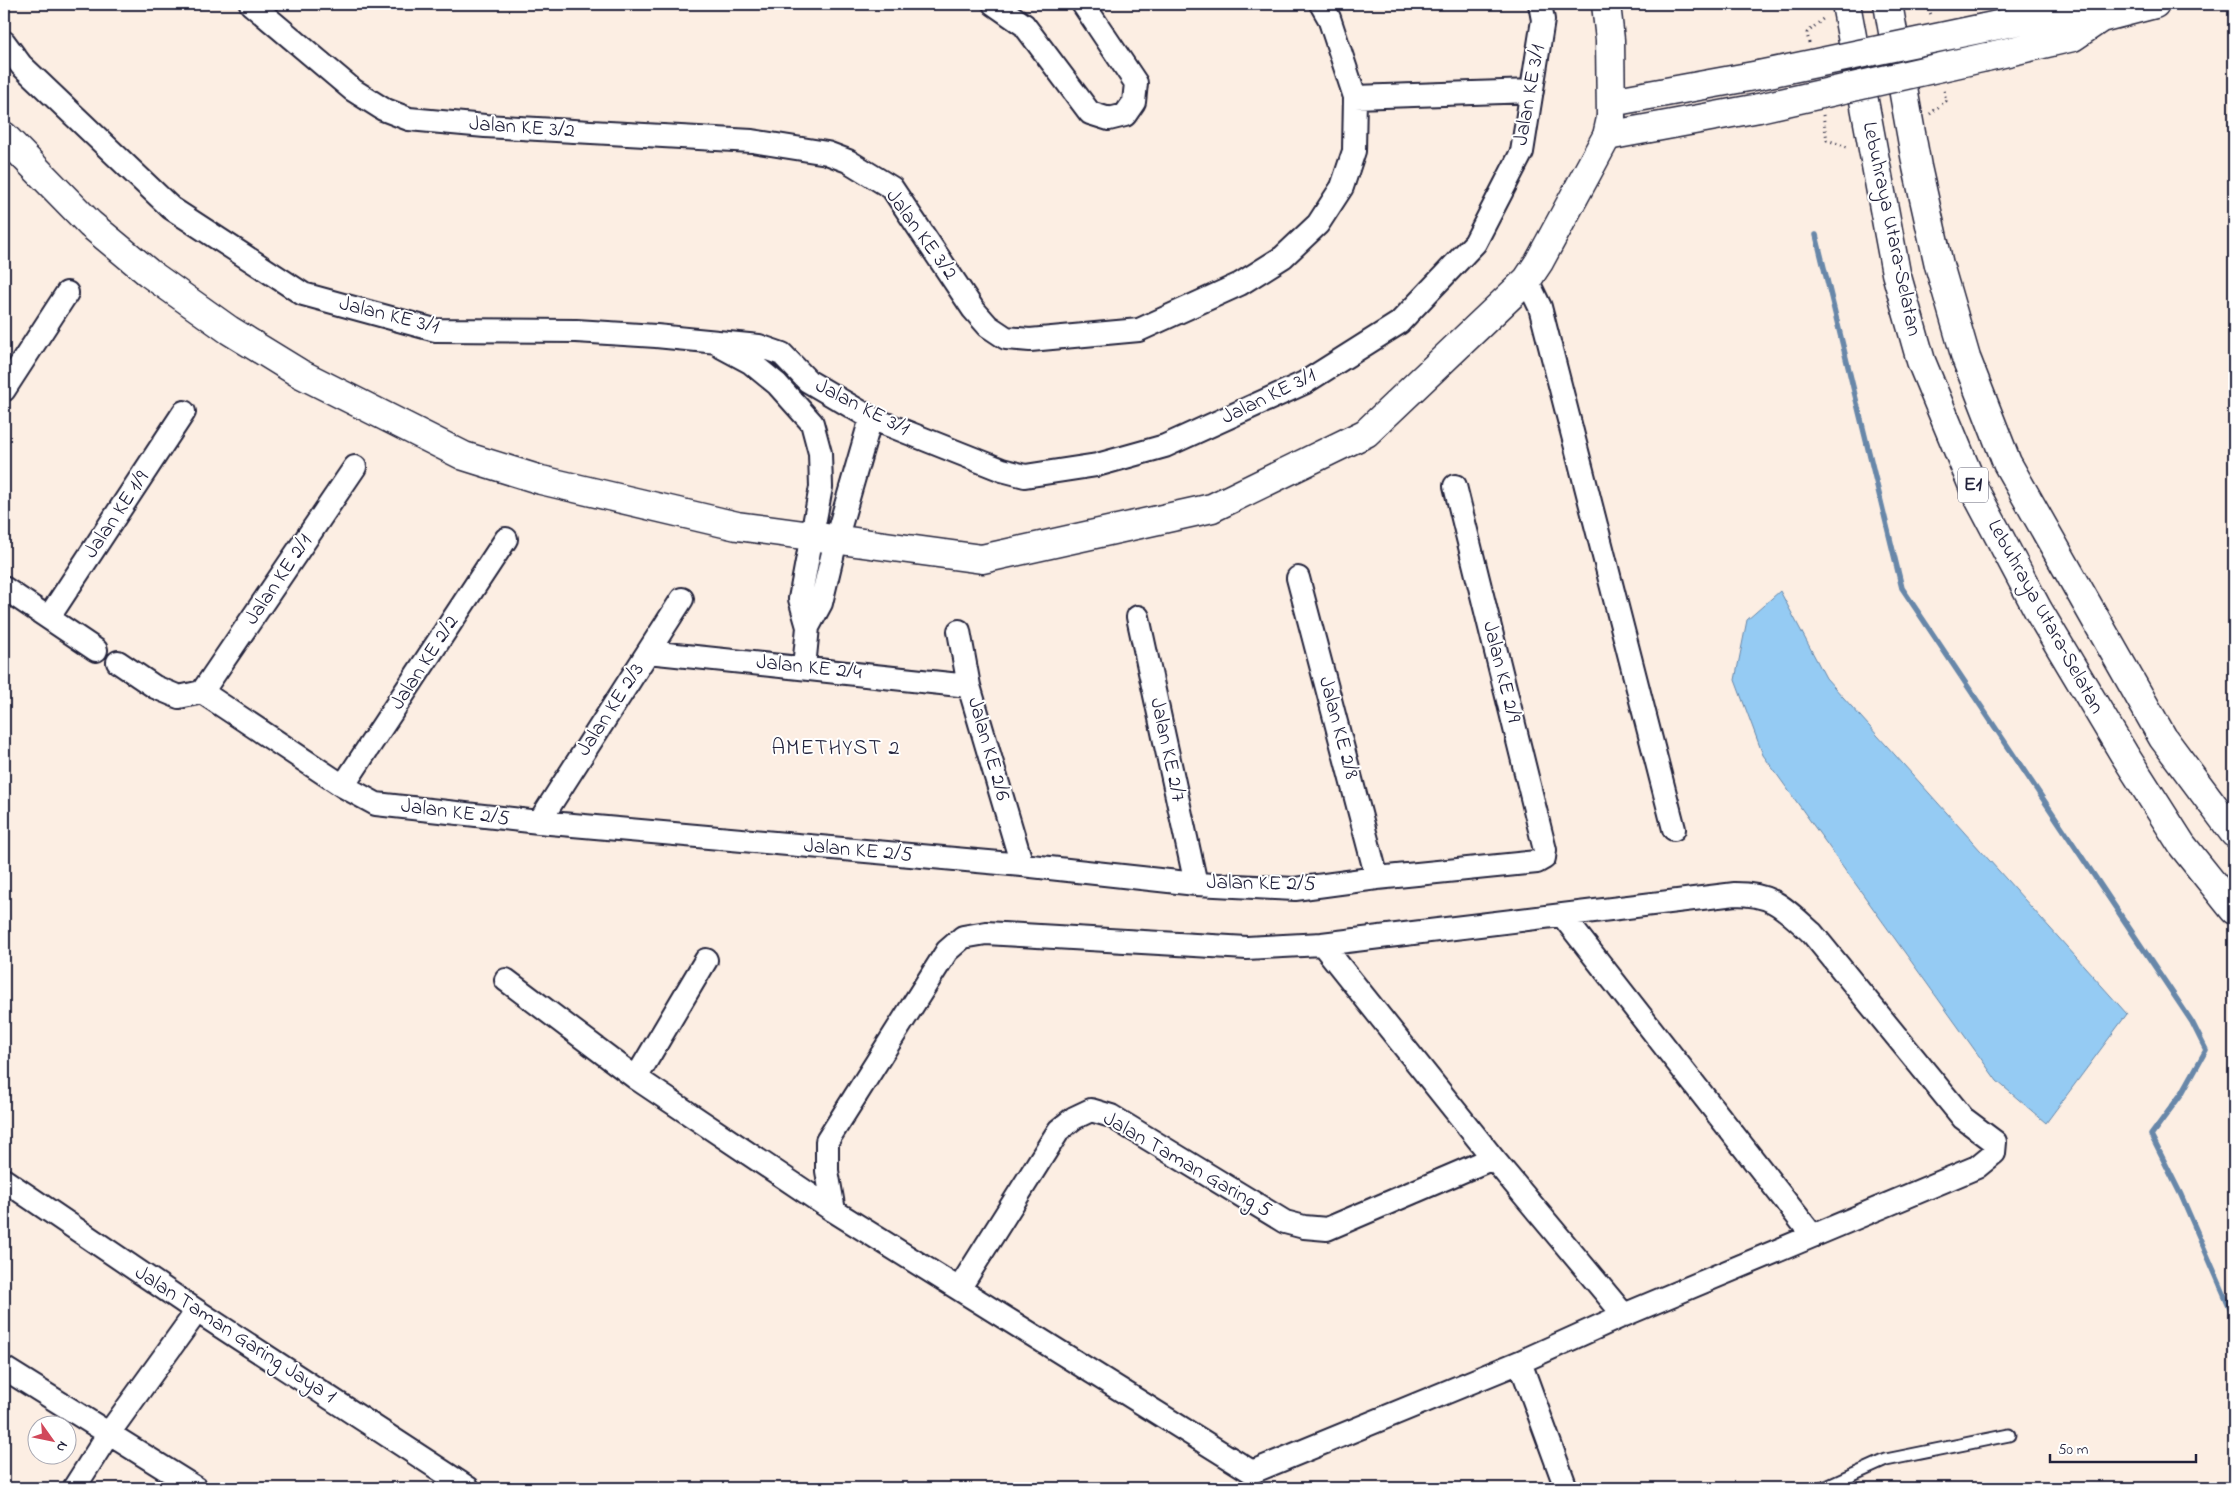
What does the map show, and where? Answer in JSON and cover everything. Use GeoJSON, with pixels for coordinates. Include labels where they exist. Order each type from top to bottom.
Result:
{"type":"FeatureCollection","features":[{"type":"Feature","properties":{"kind":"main road"},"geometry":{"type":"LineString","coordinates":[[4,136],[90,224],[148,272],[229,330],[299,373],[464,456],[542,480],[737,526],[982,559],[1212,508],[1366,433],[1527,280],[1539,262],[1610,119],[1610,40],[1606,4]]}},
{"type":"Feature","properties":{"kind":"main road","name":"Lebuhraya Utara–Selatan"},"geometry":{"type":"LineString","coordinates":[[1846,4],[1896,273],[1921,361],[1975,491],[2038,610],[2124,754],[2182,845],[2234,910]]}},
{"type":"Feature","properties":{"kind":"main road","name":"Lebuhraya Utara–Selatan"},"geometry":{"type":"LineString","coordinates":[[1888,4],[1917,167],[1938,265],[1966,358],[2007,463],[2163,738],[2234,833]]}},
{"type":"Feature","properties":{"kind":"main road"},"geometry":{"type":"LineString","coordinates":[[1610,119],[1759,75],[2069,10],[2100,11],[2155,4]]}},
{"type":"Feature","properties":{"kind":"main road"},"geometry":{"type":"LineString","coordinates":[[1610,119],[1759,108],[2073,37],[2100,11]]}},
{"type":"Feature","properties":{"kind":"street","name":"Jalan KE 3/2"},"geometry":{"type":"LineString","coordinates":[[252,4],[353,90],[383,109],[409,119],[485,126],[752,141],[827,153],[848,161],[892,188],[973,309],[988,326],[1006,338],[1030,340],[1139,330],[1240,284],[1283,257],[1318,224],[1342,186],[1354,151],[1354,97],[1329,18],[1321,4]]}},
{"type":"Feature","properties":{"kind":"street"},"geometry":{"type":"LineString","coordinates":[[994,4],[1024,25],[1090,113],[1109,119],[1125,115],[1134,102],[1136,83],[1083,4]]}},
{"type":"Feature","properties":{"kind":"street","name":"Jalan KE 3/1"},"geometry":{"type":"LineString","coordinates":[[4,42],[21,65],[171,208],[303,294],[435,330],[576,331],[758,346],[782,354],[808,381],[871,418],[1002,470],[1025,476],[1097,465],[1165,446],[1304,383],[1399,323],[1475,243],[1522,152],[1543,20],[1540,4]]}},
{"type":"Feature","properties":{"kind":"street"},"geometry":{"type":"LineString","coordinates":[[1354,97],[1532,91]]}},
{"type":"Feature","properties":{"kind":"street"},"geometry":{"type":"LineString","coordinates":[[1527,280],[1540,307],[1674,829]]}},
{"type":"Feature","properties":{"kind":"street"},"geometry":{"type":"LineString","coordinates":[[4,390],[67,293]]}},
{"type":"Feature","properties":{"kind":"street"},"geometry":{"type":"LineString","coordinates":[[712,342],[750,362],[764,373],[777,384],[812,423],[820,453],[823,538]]}},
{"type":"Feature","properties":{"kind":"street","name":"Jalan KE 1/9"},"geometry":{"type":"LineString","coordinates":[[49,618],[184,412]]}},
{"type":"Feature","properties":{"kind":"street"},"geometry":{"type":"LineString","coordinates":[[804,668],[808,626],[800,599],[871,418]]}},
{"type":"Feature","properties":{"kind":"street","name":"Jalan KE 2/1"},"geometry":{"type":"LineString","coordinates":[[202,692],[355,467]]}},
{"type":"Feature","properties":{"kind":"street","name":"Jalan KE 2/9"},"geometry":{"type":"LineString","coordinates":[[1455,486],[1545,850],[1544,858]]}},
{"type":"Feature","properties":{"kind":"street","name":"Jalan KE 2/2"},"geometry":{"type":"LineString","coordinates":[[343,786],[506,539]]}},
{"type":"Feature","properties":{"kind":"street","name":"Jalan KE 2/8"},"geometry":{"type":"LineString","coordinates":[[1298,578],[1377,878]]}},
{"type":"Feature","properties":{"kind":"street"},"geometry":{"type":"LineString","coordinates":[[4,588],[96,650]]}},
{"type":"Feature","properties":{"kind":"street","name":"Jalan KE 2/3"},"geometry":{"type":"LineString","coordinates":[[539,822],[682,599]]}},
{"type":"Feature","properties":{"kind":"street","name":"Jalan KE 2/7"},"geometry":{"type":"LineString","coordinates":[[1138,617],[1196,884]]}},
{"type":"Feature","properties":{"kind":"street","name":"Jalan KE 2/6"},"geometry":{"type":"LineString","coordinates":[[958,631],[969,686],[1022,865]]}},
{"type":"Feature","properties":{"kind":"street","name":"Jalan KE 2/4"},"geometry":{"type":"LineString","coordinates":[[648,652],[969,686]]}},
{"type":"Feature","properties":{"kind":"street"},"geometry":{"type":"LineString","coordinates":[[118,662],[155,687],[179,697],[202,692]]}},
{"type":"Feature","properties":{"kind":"street","name":"Jalan KE 2/5"},"geometry":{"type":"LineString","coordinates":[[202,692],[343,786],[376,804],[539,822],[1022,865],[1196,884],[1295,889],[1377,878],[1537,862],[1544,858]]}},
{"type":"Feature","properties":{"kind":"street"},"geometry":{"type":"LineString","coordinates":[[506,980],[636,1078],[834,1211],[1252,1472],[1520,1362],[1624,1315],[1977,1167],[1994,1153],[1995,1142],[1963,1118],[1812,933],[1782,907],[1764,896],[1735,894],[1322,944],[1247,948],[986,933],[963,937],[948,950],[827,1141],[827,1170],[834,1211]]}},
{"type":"Feature","properties":{"kind":"street"},"geometry":{"type":"LineString","coordinates":[[1562,915],[1812,1236]]}},
{"type":"Feature","properties":{"kind":"street"},"geometry":{"type":"LineString","coordinates":[[1322,944],[1493,1158],[1624,1315]]}},
{"type":"Feature","properties":{"kind":"street"},"geometry":{"type":"LineString","coordinates":[[636,1078],[706,960]]}},
{"type":"Feature","properties":{"kind":"street","name":"Jalan Taman Garing 5"},"geometry":{"type":"LineString","coordinates":[[959,1289],[1059,1130],[1074,1118],[1090,1110],[1111,1116],[1285,1222],[1304,1227],[1327,1228],[1493,1158]]}},
{"type":"Feature","properties":{"kind":"street","name":"Jalan Taman Garing Jaya 1"},"geometry":{"type":"LineString","coordinates":[[4,1180],[456,1485]]}},
{"type":"Feature","properties":{"kind":"street"},"geometry":{"type":"LineString","coordinates":[[74,1488],[109,1434],[197,1311]]}},
{"type":"Feature","properties":{"kind":"street"},"geometry":{"type":"LineString","coordinates":[[1520,1362],[1566,1488]]}},
{"type":"Feature","properties":{"kind":"street"},"geometry":{"type":"LineString","coordinates":[[4,1368],[196,1488]]}},
{"type":"Feature","properties":{"kind":"lane"},"geometry":{"type":"LineString","coordinates":[[1824,1488],[1886,1460],[2009,1435]]}},
{"type":"Feature","properties":{"kind":"water"},"geometry":{"type":"Polygon","coordinates":[[[1780,591],[1826,678],[2127,1014],[2046,1123],[1997,1081],[1763,755],[1735,680],[1747,620],[1780,591]]]}},
{"type":"Feature","properties":{"kind":"waterway"},"geometry":{"type":"LineString","coordinates":[[1816,235],[1902,588],[2192,1022],[2206,1050],[2182,1093],[2151,1135],[2181,1195],[2234,1317]]}},
{"type":"Feature","properties":{"kind":"district","name":"AMETHYST 2"},"geometry":{"type":"Point","coordinates":[836,749]}}]}
